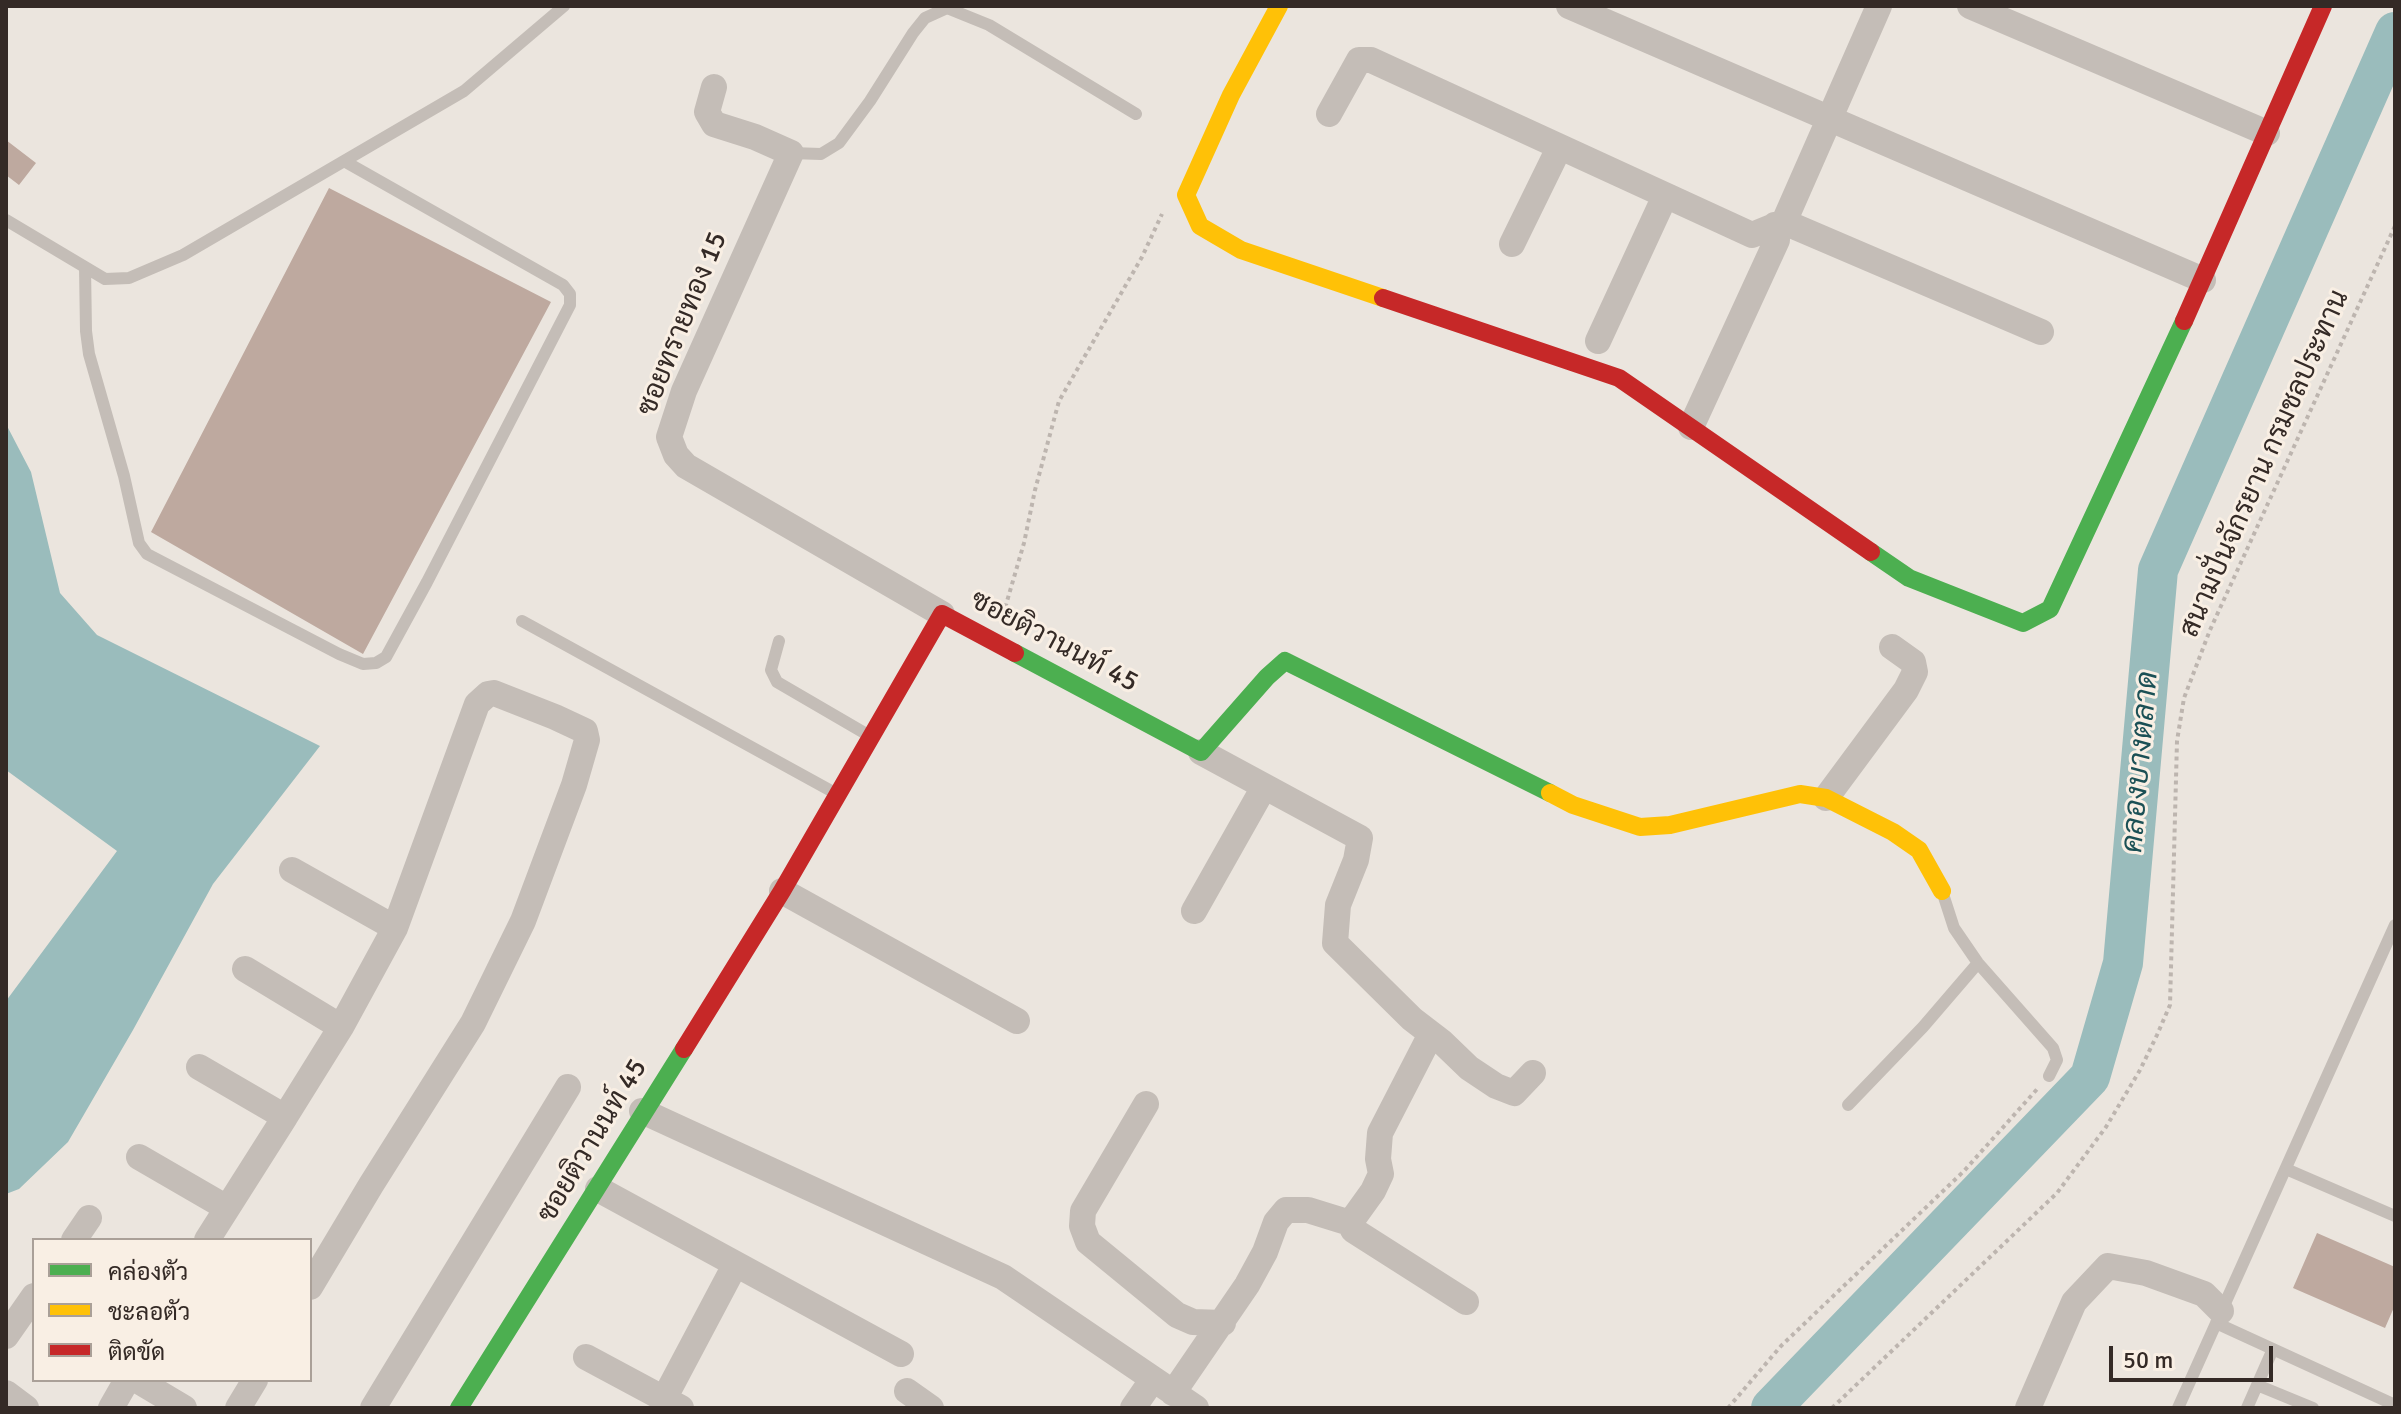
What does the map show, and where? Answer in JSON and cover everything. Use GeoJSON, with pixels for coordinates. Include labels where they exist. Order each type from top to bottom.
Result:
{"type":"FeatureCollection","features":[{"type":"Feature","properties":{"kind":"street"},"geometry":{"type":"LineString","coordinates":[[1279,6],[1231,95],[1186,195],[1200,226],[1241,250],[1619,378],[1909,578],[2023,623],[2050,609],[2203,280],[2323,6]]}},
{"type":"Feature","properties":{"kind":"street"},"geometry":{"type":"LineString","coordinates":[[1569,6],[2203,280]]}},
{"type":"Feature","properties":{"kind":"street"},"geometry":{"type":"LineString","coordinates":[[1691,427],[1769,259],[1780,224],[1879,6]]}},
{"type":"Feature","properties":{"kind":"street"},"geometry":{"type":"LineString","coordinates":[[1970,6],[2267,133]]}},
{"type":"Feature","properties":{"kind":"street"},"geometry":{"type":"LineString","coordinates":[[1329,114],[1356,64],[1364,58],[1752,235],[1780,224],[2041,332]]}},
{"type":"Feature","properties":{"kind":"street"},"geometry":{"type":"LineString","coordinates":[[714,87],[707,112],[714,124],[791,153]]}},
{"type":"Feature","properties":{"kind":"street"},"geometry":{"type":"LineString","coordinates":[[1512,244],[1559,148]]}},
{"type":"Feature","properties":{"kind":"street","name":"ซอยทรายทอง 15"},"geometry":{"type":"LineString","coordinates":[[791,153],[684,391],[669,437],[676,455],[686,466],[942,614]]}},
{"type":"Feature","properties":{"kind":"street"},"geometry":{"type":"LineString","coordinates":[[1598,341],[1665,196]]}},
{"type":"Feature","properties":{"kind":"street","name":"ซอยติวานนท์ 45"},"geometry":{"type":"LineString","coordinates":[[459,1408],[782,891],[942,614],[1201,752]]}},
{"type":"Feature","properties":{"kind":"street"},"geometry":{"type":"LineString","coordinates":[[1826,798],[1906,690],[1915,672],[1913,662],[1892,647]]}},
{"type":"Feature","properties":{"kind":"street"},"geometry":{"type":"LineString","coordinates":[[1533,1073],[1514,1093],[1496,1086],[1469,1068],[1335,943],[1338,905],[1356,860],[1360,838],[1201,752],[1285,661],[1573,805],[1640,827],[1670,825],[1800,794],[1826,798],[1893,832],[1919,850],[1942,891]]}},
{"type":"Feature","properties":{"kind":"street"},"geometry":{"type":"LineString","coordinates":[[208,1238],[341,1027],[395,928],[477,704],[488,694],[494,693],[585,731],[587,740],[574,785],[523,921],[473,1023],[312,1284]]}},
{"type":"Feature","properties":{"kind":"street"},"geometry":{"type":"LineString","coordinates":[[1194,911],[1264,787]]}},
{"type":"Feature","properties":{"kind":"street"},"geometry":{"type":"LineString","coordinates":[[292,870],[395,928]]}},
{"type":"Feature","properties":{"kind":"street"},"geometry":{"type":"LineString","coordinates":[[782,891],[1017,1021]]}},
{"type":"Feature","properties":{"kind":"street"},"geometry":{"type":"LineString","coordinates":[[245,969],[341,1027]]}},
{"type":"Feature","properties":{"kind":"street"},"geometry":{"type":"LineString","coordinates":[[1350,1223],[1381,1174],[1378,1159],[1380,1133],[1431,1034]]}},
{"type":"Feature","properties":{"kind":"street"},"geometry":{"type":"LineString","coordinates":[[199,1067],[285,1117]]}},
{"type":"Feature","properties":{"kind":"street"},"geometry":{"type":"LineString","coordinates":[[373,1408],[568,1087]]}},
{"type":"Feature","properties":{"kind":"street"},"geometry":{"type":"LineString","coordinates":[[1146,1104],[1083,1211],[1082,1226],[1088,1242],[1177,1315],[1193,1322],[1223,1323]]}},
{"type":"Feature","properties":{"kind":"street"},"geometry":{"type":"LineString","coordinates":[[642,1111],[1003,1277],[1196,1408]]}},
{"type":"Feature","properties":{"kind":"street"},"geometry":{"type":"LineString","coordinates":[[139,1157],[227,1208]]}},
{"type":"Feature","properties":{"kind":"street"},"geometry":{"type":"LineString","coordinates":[[598,1189],[901,1354]]}},
{"type":"Feature","properties":{"kind":"street"},"geometry":{"type":"LineString","coordinates":[[1133,1408],[1163,1386],[1223,1323],[1265,1252],[1276,1222],[1286,1210],[1308,1210],[1350,1223],[1353,1230],[1466,1302]]}},
{"type":"Feature","properties":{"kind":"street"},"geometry":{"type":"LineString","coordinates":[[75,1238],[89,1218]]}},
{"type":"Feature","properties":{"kind":"street"},"geometry":{"type":"LineString","coordinates":[[586,1357],[672,1403],[735,1265]]}},
{"type":"Feature","properties":{"kind":"street"},"geometry":{"type":"LineString","coordinates":[[2028,1408],[2074,1302],[2108,1266],[2146,1273],[2204,1294],[2218,1317]]}},
{"type":"Feature","properties":{"kind":"street"},"geometry":{"type":"LineString","coordinates":[[6,1336],[32,1299]]}},
{"type":"Feature","properties":{"kind":"street"},"geometry":{"type":"LineString","coordinates":[[111,1408],[126,1382]]}},
{"type":"Feature","properties":{"kind":"street"},"geometry":{"type":"LineString","coordinates":[[140,1382],[184,1408]]}},
{"type":"Feature","properties":{"kind":"street"},"geometry":{"type":"LineString","coordinates":[[238,1408],[254,1382]]}},
{"type":"Feature","properties":{"kind":"street"},"geometry":{"type":"LineString","coordinates":[[907,1391],[931,1408]]}},
{"type":"Feature","properties":{"kind":"street"},"geometry":{"type":"LineString","coordinates":[[6,1393],[26,1408]]}},
{"type":"Feature","properties":{"kind":"lane"},"geometry":{"type":"LineString","coordinates":[[6,220],[105,279],[129,278],[183,255],[464,91],[564,6]]}},
{"type":"Feature","properties":{"kind":"lane"},"geometry":{"type":"LineString","coordinates":[[791,153],[821,154],[839,143],[913,33],[925,18],[947,8],[989,25],[1136,114]]}},
{"type":"Feature","properties":{"kind":"lane"},"geometry":{"type":"LineString","coordinates":[[85,267],[89,354],[124,476],[139,543],[147,554],[339,654],[363,664],[376,663],[386,657],[427,582],[570,305],[570,294],[563,285],[344,161]]}},
{"type":"Feature","properties":{"kind":"lane"},"geometry":{"type":"LineString","coordinates":[[522,621],[838,794]]}},
{"type":"Feature","properties":{"kind":"lane"},"geometry":{"type":"LineString","coordinates":[[779,641],[771,670],[777,682],[871,737]]}},
{"type":"Feature","properties":{"kind":"lane"},"geometry":{"type":"LineString","coordinates":[[1942,891],[1954,928],[1978,963],[2053,1048],[2057,1060],[2049,1076]]}},
{"type":"Feature","properties":{"kind":"lane"},"geometry":{"type":"LineString","coordinates":[[2178,1408],[2395,925]]}},
{"type":"Feature","properties":{"kind":"lane"},"geometry":{"type":"LineString","coordinates":[[1848,1105],[1923,1027],[1978,963]]}},
{"type":"Feature","properties":{"kind":"lane"},"geometry":{"type":"LineString","coordinates":[[2286,1169],[2395,1216]]}},
{"type":"Feature","properties":{"kind":"lane"},"geometry":{"type":"LineString","coordinates":[[2218,1317],[2273,1349],[2395,1405]]}},
{"type":"Feature","properties":{"kind":"lane"},"geometry":{"type":"LineString","coordinates":[[2247,1408],[2273,1349]]}},
{"type":"Feature","properties":{"kind":"lane"},"geometry":{"type":"LineString","coordinates":[[2257,1385],[2313,1408]]}},
{"type":"Feature","properties":{"kind":"path"},"geometry":{"type":"LineString","coordinates":[[989,639],[1006,610],[1059,401],[1142,257],[1167,204]]}},
{"type":"Feature","properties":{"kind":"path","name":"สนามปั่นจักรยาน กรมชลประทาน"},"geometry":{"type":"LineString","coordinates":[[1832,1408],[2057,1193],[2106,1127],[2157,1035],[2170,1005],[2177,741],[2184,698],[2210,630],[2395,226]]}},
{"type":"Feature","properties":{"kind":"path"},"geometry":{"type":"LineString","coordinates":[[1728,1408],[1781,1346],[1964,1171],[2049,1076]]}},
{"type":"Feature","properties":{"kind":"water"},"geometry":{"type":"Polygon","coordinates":[[[6,424],[31,472],[60,593],[97,635],[320,746],[213,884],[68,1142],[19,1189],[6,1194],[6,1001],[117,851],[6,770],[6,424]]]}},
{"type":"Feature","properties":{"kind":"building"},"geometry":{"type":"Polygon","coordinates":[[[6,140],[36,163],[19,185],[6,175],[6,140]]]}},
{"type":"Feature","properties":{"kind":"building"},"geometry":{"type":"Polygon","coordinates":[[[329,188],[551,302],[363,654],[151,532],[329,188]]]}},
{"type":"Feature","properties":{"kind":"building"},"geometry":{"type":"Polygon","coordinates":[[[2317,1233],[2395,1267],[2395,1305],[2385,1328],[2293,1288],[2317,1233]]]}},
{"type":"Feature","properties":{"kind":"waterway","name":"คลองบางตลาด"},"geometry":{"type":"LineString","coordinates":[[1771,1408],[2090,1077],[2123,963],[2158,570],[2395,32]]}},
{"type":"Feature","properties":{"kind":"traffic: fast"},"geometry":{"type":"LineString","coordinates":[[1871,552],[1909,578],[2023,623],[2050,609],[2184,321]]}},
{"type":"Feature","properties":{"kind":"traffic: fast"},"geometry":{"type":"LineString","coordinates":[[1015,653],[1201,752],[1285,661],[1550,793]]}},
{"type":"Feature","properties":{"kind":"traffic: fast"},"geometry":{"type":"LineString","coordinates":[[459,1408],[684,1049]]}},
{"type":"Feature","properties":{"kind":"traffic: slow"},"geometry":{"type":"LineString","coordinates":[[1279,6],[1231,95],[1186,195],[1200,226],[1241,250],[1383,298]]}},
{"type":"Feature","properties":{"kind":"traffic: slow"},"geometry":{"type":"LineString","coordinates":[[1550,793],[1573,805],[1640,827],[1670,825],[1800,794],[1826,798],[1893,832],[1919,850],[1942,891]]}},
{"type":"Feature","properties":{"kind":"traffic: jam"},"geometry":{"type":"LineString","coordinates":[[2184,321],[2323,6]]}},
{"type":"Feature","properties":{"kind":"traffic: jam"},"geometry":{"type":"LineString","coordinates":[[1383,298],[1619,378],[1871,552]]}},
{"type":"Feature","properties":{"kind":"traffic: jam"},"geometry":{"type":"LineString","coordinates":[[684,1049],[782,891],[942,614],[1015,653]]}}]}
